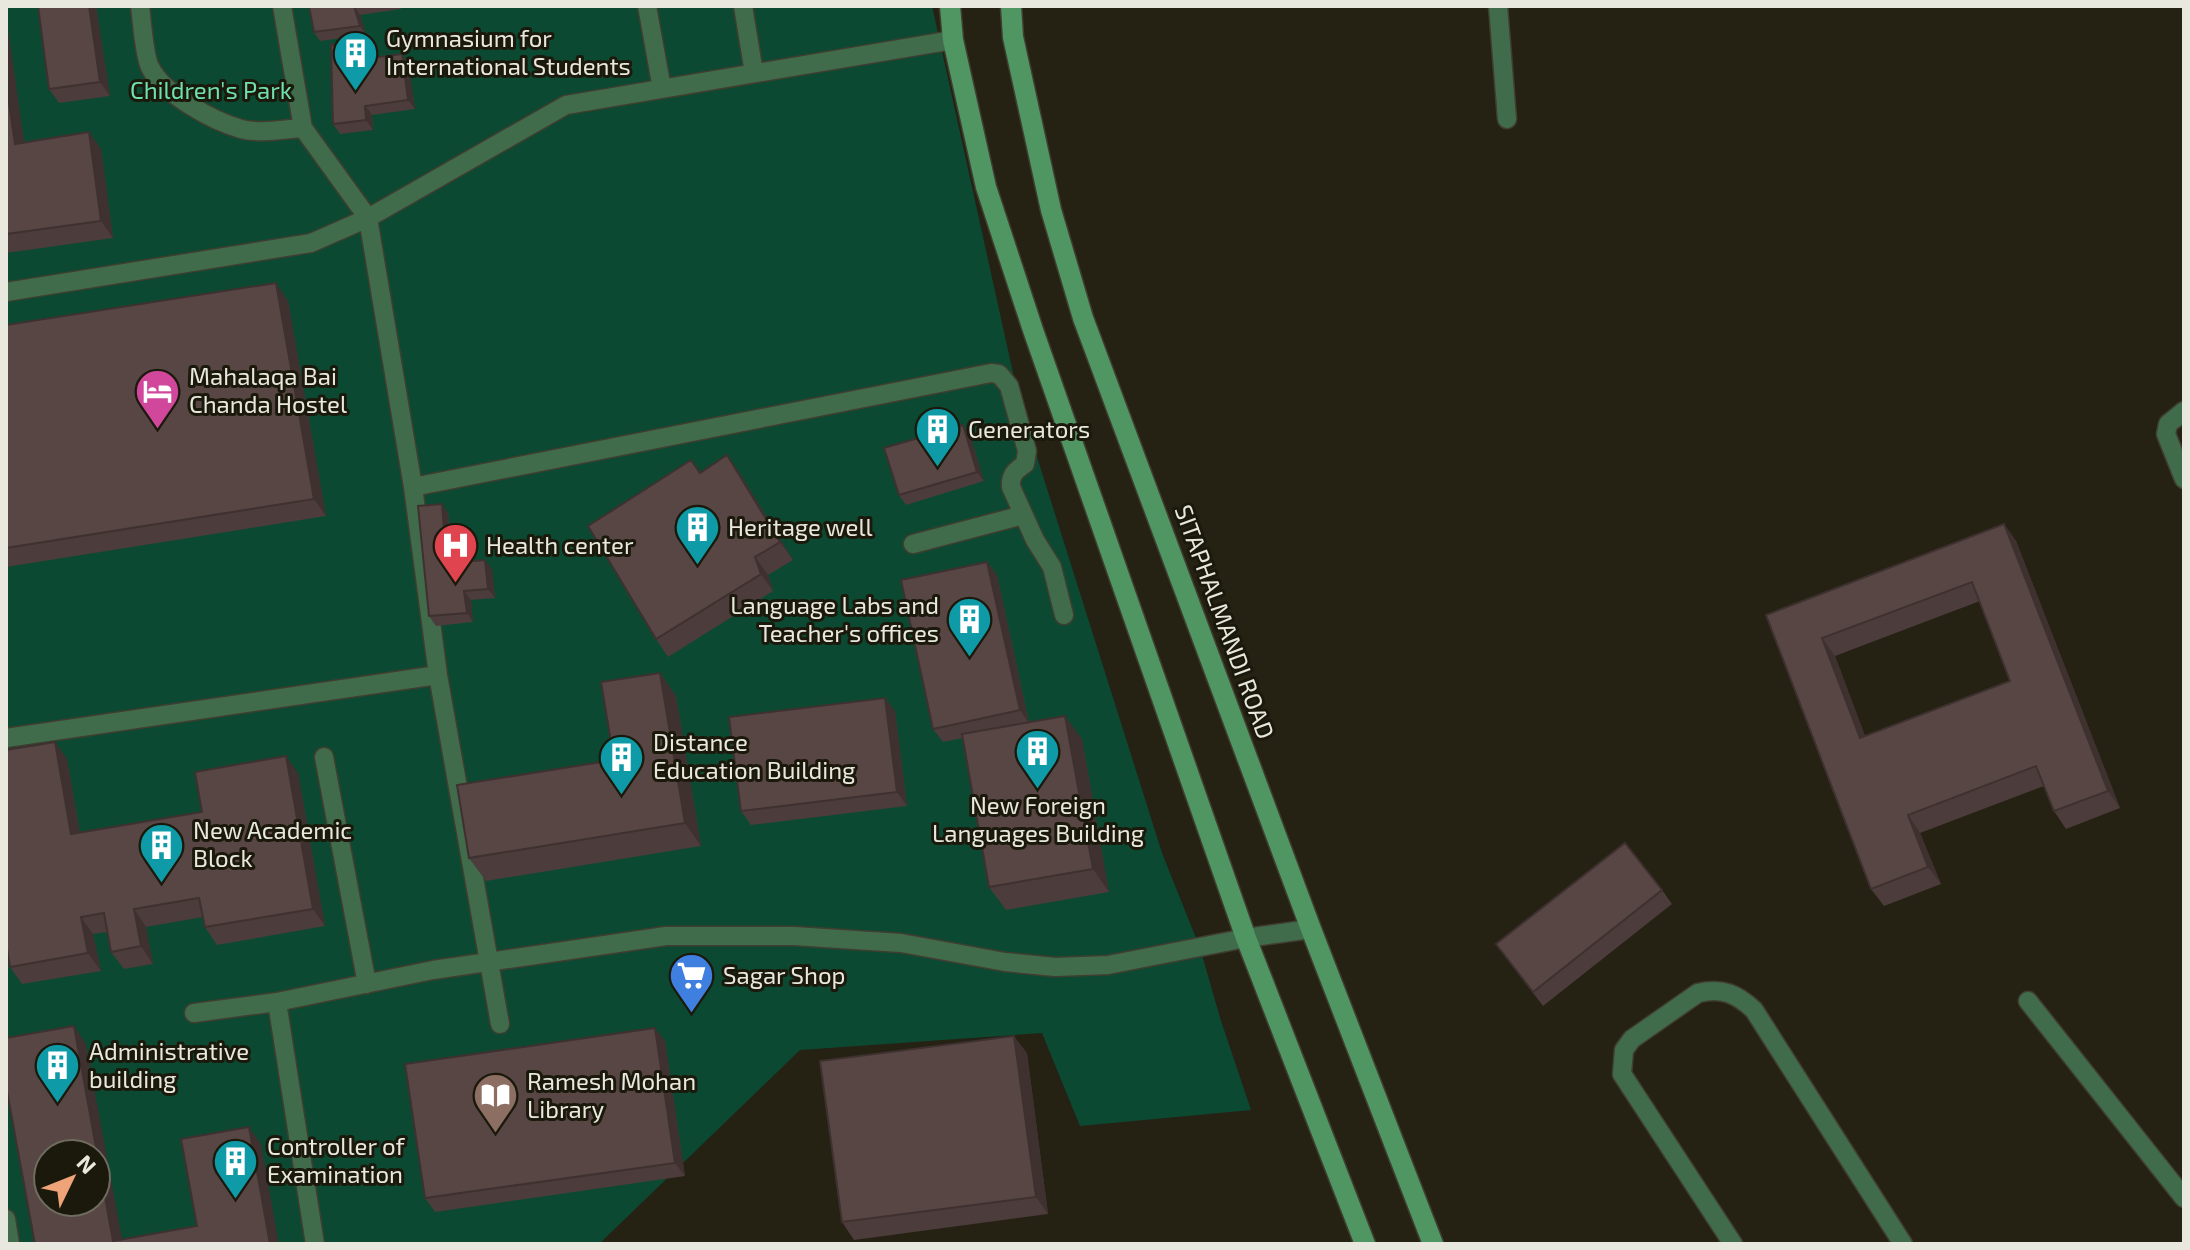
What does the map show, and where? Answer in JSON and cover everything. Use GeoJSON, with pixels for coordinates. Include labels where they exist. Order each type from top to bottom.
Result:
{"type":"FeatureCollection","features":[{"type":"Feature","properties":{"kind":"main road"},"geometry":{"type":"LineString","coordinates":[[950,6],[953,40],[986,187],[1033,330],[1246,938],[1365,1244]]}},
{"type":"Feature","properties":{"kind":"main road","name":"SITAPHALMANDI ROAD"},"geometry":{"type":"LineString","coordinates":[[1011,6],[1013,37],[1051,210],[1083,318],[1311,929],[1433,1244]]}},
{"type":"Feature","properties":{"kind":"lane"},"geometry":{"type":"LineString","coordinates":[[140,6],[149,66],[163,84],[185,101],[211,117],[242,129],[303,128]]}},
{"type":"Feature","properties":{"kind":"lane"},"geometry":{"type":"LineString","coordinates":[[282,6],[303,128],[368,218],[413,487],[438,675],[500,1024]]}},
{"type":"Feature","properties":{"kind":"lane"},"geometry":{"type":"LineString","coordinates":[[647,6],[662,89]]}},
{"type":"Feature","properties":{"kind":"lane"},"geometry":{"type":"LineString","coordinates":[[743,6],[754,73]]}},
{"type":"Feature","properties":{"kind":"lane"},"geometry":{"type":"LineString","coordinates":[[1498,6],[1507,119]]}},
{"type":"Feature","properties":{"kind":"lane"},"geometry":{"type":"LineString","coordinates":[[6,292],[311,243],[368,218],[566,105],[953,40]]}},
{"type":"Feature","properties":{"kind":"lane"},"geometry":{"type":"LineString","coordinates":[[413,487],[991,373],[999,374],[1009,386],[1027,451],[1025,464],[1015,471],[1011,487],[1035,540],[1052,567],[1064,615]]}},
{"type":"Feature","properties":{"kind":"lane"},"geometry":{"type":"LineString","coordinates":[[2184,411],[2168,424],[2166,434],[2184,479]]}},
{"type":"Feature","properties":{"kind":"lane"},"geometry":{"type":"LineString","coordinates":[[913,544],[1023,515]]}},
{"type":"Feature","properties":{"kind":"lane"},"geometry":{"type":"LineString","coordinates":[[6,738],[438,675]]}},
{"type":"Feature","properties":{"kind":"lane"},"geometry":{"type":"LineString","coordinates":[[324,757],[367,984]]}},
{"type":"Feature","properties":{"kind":"lane"},"geometry":{"type":"LineString","coordinates":[[194,1013],[277,1002],[433,970],[666,936],[794,936],[901,943],[1005,962],[1055,967],[1108,965],[1246,938],[1311,929]]}},
{"type":"Feature","properties":{"kind":"lane"},"geometry":{"type":"LineString","coordinates":[[1733,1244],[1622,1074],[1624,1050],[1632,1039],[1698,993],[1708,990],[1723,990],[1740,997],[1754,1010],[1903,1244]]}},
{"type":"Feature","properties":{"kind":"lane"},"geometry":{"type":"LineString","coordinates":[[2028,1001],[2184,1198]]}},
{"type":"Feature","properties":{"kind":"lane"},"geometry":{"type":"LineString","coordinates":[[277,1002],[315,1244]]}},
{"type":"Feature","properties":{"kind":"lane"},"geometry":{"type":"LineString","coordinates":[[6,1219],[10,1244]]}},
{"type":"Feature","properties":{"kind":"green space","name":"Children's Park"},"geometry":{"type":"Polygon","coordinates":[[[6,6],[932,6],[1019,400],[1162,853],[1200,948],[1251,1110],[1080,1126],[1042,1033],[800,1050],[599,1244],[6,1244],[6,6]]]}},
{"type":"Feature","properties":{"kind":"building"},"geometry":{"type":"Polygon","coordinates":[[[38,6],[89,6],[100,82],[49,89],[38,6]]]}},
{"type":"Feature","properties":{"kind":"building"},"geometry":{"type":"Polygon","coordinates":[[[309,6],[354,6],[360,26],[314,32],[309,6]]]}},
{"type":"Feature","properties":{"kind":"building"},"geometry":{"type":"Polygon","coordinates":[[[362,41],[364,59],[402,54],[408,100],[365,106],[366,120],[333,124],[331,45],[362,41]]]}},
{"type":"Feature","properties":{"kind":"building"},"geometry":{"type":"Polygon","coordinates":[[[6,82],[15,144],[89,132],[101,221],[6,234],[6,82]]]}},
{"type":"Feature","properties":{"kind":"building","name":"Mahalaqa Bai Chanda Hostel"},"geometry":{"type":"Polygon","coordinates":[[[276,283],[314,499],[6,548],[6,325],[276,283]]]}},
{"type":"Feature","properties":{"kind":"building","name":"Generators"},"geometry":{"type":"Polygon","coordinates":[[[963,425],[977,472],[899,495],[884,448],[963,425]]]}},
{"type":"Feature","properties":{"kind":"building","name":"Heritage well"},"geometry":{"type":"Polygon","coordinates":[[[727,455],[780,542],[755,557],[761,574],[656,639],[588,526],[691,460],[700,473],[727,455]]]}},
{"type":"Feature","properties":{"kind":"building","name":"Health center"},"geometry":{"type":"Polygon","coordinates":[[[442,504],[444,530],[458,528],[461,562],[485,560],[488,589],[464,591],[467,613],[429,616],[418,506],[442,504]]]}},
{"type":"Feature","properties":{"kind":"building"},"geometry":{"type":"Polygon","coordinates":[[[2004,524],[2108,791],[2054,811],[2036,766],[1908,815],[1928,867],[1871,889],[1766,615],[2004,524]],[[1972,582],[1822,638],[1860,738],[2010,681],[1972,582]]]}},
{"type":"Feature","properties":{"kind":"building","name":"Language Labs and Teacher's offices"},"geometry":{"type":"Polygon","coordinates":[[[987,562],[1020,710],[933,729],[901,580],[987,562]]]}},
{"type":"Feature","properties":{"kind":"building","name":"Distance Education Building"},"geometry":{"type":"Polygon","coordinates":[[[660,673],[685,823],[469,858],[457,785],[614,760],[601,682],[660,673]]]}},
{"type":"Feature","properties":{"kind":"building"},"geometry":{"type":"Polygon","coordinates":[[[885,698],[897,792],[741,811],[729,717],[885,698]]]}},
{"type":"Feature","properties":{"kind":"building","name":"New Foreign Languages Building"},"geometry":{"type":"Polygon","coordinates":[[[1065,716],[1093,869],[989,887],[962,734],[1065,716]]]}},
{"type":"Feature","properties":{"kind":"building","name":"New Academic Block"},"geometry":{"type":"Polygon","coordinates":[[[55,742],[71,834],[202,812],[195,772],[286,756],[313,909],[205,927],[199,898],[134,909],[141,946],[111,952],[104,913],[81,917],[88,953],[10,967],[6,943],[6,750],[55,742]]]}},
{"type":"Feature","properties":{"kind":"building"},"geometry":{"type":"Polygon","coordinates":[[[1625,843],[1662,890],[1533,992],[1496,944],[1625,843]]]}},
{"type":"Feature","properties":{"kind":"building"},"geometry":{"type":"Polygon","coordinates":[[[74,1026],[94,1138],[32,1138],[32,1218],[109,1218],[113,1241],[197,1226],[181,1139],[249,1127],[270,1244],[35,1244],[6,1086],[6,1038],[74,1026]]]}},
{"type":"Feature","properties":{"kind":"building"},"geometry":{"type":"Polygon","coordinates":[[[655,1028],[675,1163],[425,1198],[405,1064],[655,1028]]]}},
{"type":"Feature","properties":{"kind":"building"},"geometry":{"type":"Polygon","coordinates":[[[1014,1036],[1036,1197],[842,1222],[820,1061],[1014,1036]]]}},
{"type":"Feature","properties":{"kind":"place","name":"Gymnasium for International Students"},"geometry":{"type":"Point","coordinates":[355,92]}},
{"type":"Feature","properties":{"kind":"place","name":"Mahalaqa Bai Chanda Hostel"},"geometry":{"type":"Point","coordinates":[158,430]}},
{"type":"Feature","properties":{"kind":"place","name":"Generators"},"geometry":{"type":"Point","coordinates":[937,469]}},
{"type":"Feature","properties":{"kind":"place","name":"Heritage well"},"geometry":{"type":"Point","coordinates":[697,567]}},
{"type":"Feature","properties":{"kind":"place","name":"Health center"},"geometry":{"type":"Point","coordinates":[455,585]}},
{"type":"Feature","properties":{"kind":"place","name":"Language Labs and Teacher's offices"},"geometry":{"type":"Point","coordinates":[970,659]}},
{"type":"Feature","properties":{"kind":"place","name":"New Foreign Languages Building"},"geometry":{"type":"Point","coordinates":[1038,791]}},
{"type":"Feature","properties":{"kind":"place","name":"Distance Education Building"},"geometry":{"type":"Point","coordinates":[622,796]}},
{"type":"Feature","properties":{"kind":"place","name":"New Academic Block"},"geometry":{"type":"Point","coordinates":[162,884]}},
{"type":"Feature","properties":{"kind":"place","name":"Sagar Shop"},"geometry":{"type":"Point","coordinates":[692,1015]}},
{"type":"Feature","properties":{"kind":"place","name":"Administrative building"},"geometry":{"type":"Point","coordinates":[58,1105]}},
{"type":"Feature","properties":{"kind":"place","name":"Ramesh Mohan Library"},"geometry":{"type":"Point","coordinates":[496,1135]}},
{"type":"Feature","properties":{"kind":"place","name":"Controller of Examination"},"geometry":{"type":"Point","coordinates":[236,1200]}}]}
